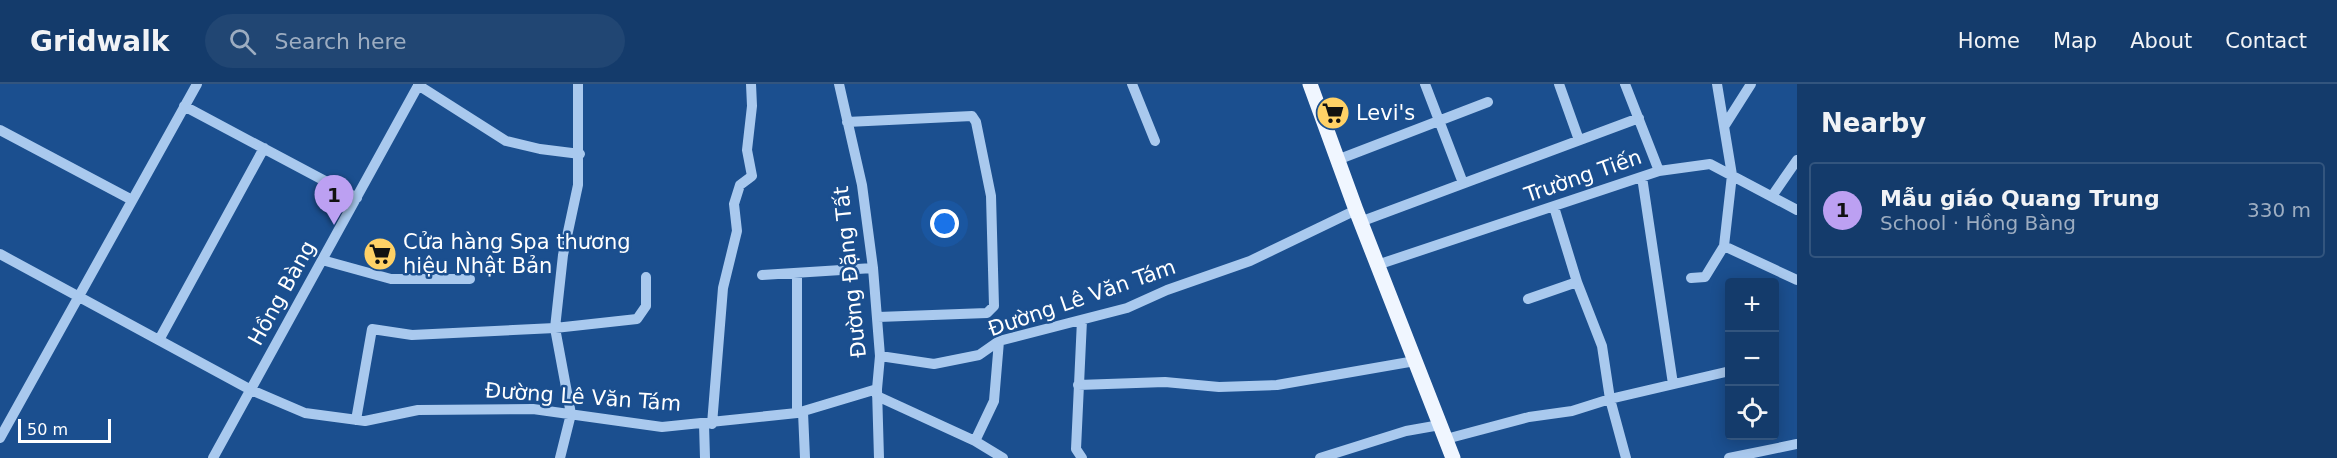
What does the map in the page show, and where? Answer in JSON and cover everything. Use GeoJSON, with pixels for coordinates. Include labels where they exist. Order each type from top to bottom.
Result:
{"type":"FeatureCollection","features":[{"type":"Feature","properties":{"kind":"main road"},"geometry":{"type":"LineString","coordinates":[[1310,84],[1358,216],[1453,458]]}},
{"type":"Feature","properties":{"kind":"street"},"geometry":{"type":"LineString","coordinates":[[0,438],[197,84]]}},
{"type":"Feature","properties":{"kind":"street"},"geometry":{"type":"LineString","coordinates":[[560,458],[571,414],[555,328],[563,255],[578,184],[580,154],[578,84]]}},
{"type":"Feature","properties":{"kind":"street"},"geometry":{"type":"LineString","coordinates":[[705,458],[723,288],[737,231],[734,204],[740,185],[752,176],[747,150],[752,106],[751,84]]}},
{"type":"Feature","properties":{"kind":"street","name":"Đường Đặng Tất"},"geometry":{"type":"LineString","coordinates":[[839,84],[862,185],[873,268],[880,356],[877,393],[879,458]]}},
{"type":"Feature","properties":{"kind":"street"},"geometry":{"type":"LineString","coordinates":[[1132,84],[1155,141]]}},
{"type":"Feature","properties":{"kind":"street"},"geometry":{"type":"LineString","coordinates":[[1425,84],[1463,183]]}},
{"type":"Feature","properties":{"kind":"street"},"geometry":{"type":"LineString","coordinates":[[1559,84],[1579,140]]}},
{"type":"Feature","properties":{"kind":"street"},"geometry":{"type":"LineString","coordinates":[[1625,84],[1659,171]]}},
{"type":"Feature","properties":{"kind":"street"},"geometry":{"type":"LineString","coordinates":[[1691,278],[1705,277],[1724,246],[1732,175],[1717,84]]}},
{"type":"Feature","properties":{"kind":"street"},"geometry":{"type":"LineString","coordinates":[[1725,125],[1751,84]]}},
{"type":"Feature","properties":{"kind":"street"},"geometry":{"type":"LineString","coordinates":[[418,85],[506,141],[540,149],[580,154]]}},
{"type":"Feature","properties":{"kind":"street","name":"Hồng Bàng"},"geometry":{"type":"LineString","coordinates":[[213,458],[418,85]]}},
{"type":"Feature","properties":{"kind":"street"},"geometry":{"type":"LineString","coordinates":[[1337,160],[1488,102]]}},
{"type":"Feature","properties":{"kind":"street"},"geometry":{"type":"LineString","coordinates":[[184,106],[357,198]]}},
{"type":"Feature","properties":{"kind":"street"},"geometry":{"type":"LineString","coordinates":[[847,122],[972,116],[976,122],[991,196],[994,306],[992,310],[987,313],[878,317]]}},
{"type":"Feature","properties":{"kind":"street","name":"Đường Lê Văn Tám"},"geometry":{"type":"LineString","coordinates":[[880,356],[934,364],[980,355],[999,341],[1127,308],[1167,290],[1250,261],[1358,216],[1463,183],[1639,118]]}},
{"type":"Feature","properties":{"kind":"street"},"geometry":{"type":"LineString","coordinates":[[0,130],[132,200]]}},
{"type":"Feature","properties":{"kind":"street"},"geometry":{"type":"LineString","coordinates":[[159,340],[264,148]]}},
{"type":"Feature","properties":{"kind":"street"},"geometry":{"type":"LineString","coordinates":[[1772,196],[1797,160]]}},
{"type":"Feature","properties":{"kind":"street","name":"Trường Tiến"},"geometry":{"type":"LineString","coordinates":[[1377,265],[1659,171],[1710,164],[1797,210]]}},
{"type":"Feature","properties":{"kind":"street"},"geometry":{"type":"LineString","coordinates":[[1642,177],[1673,384]]}},
{"type":"Feature","properties":{"kind":"street"},"geometry":{"type":"LineString","coordinates":[[1554,207],[1577,282],[1602,346],[1610,399],[1626,458]]}},
{"type":"Feature","properties":{"kind":"street"},"geometry":{"type":"LineString","coordinates":[[1724,246],[1797,279]]}},
{"type":"Feature","properties":{"kind":"street","name":"Đường Lê Văn Tám"},"geometry":{"type":"LineString","coordinates":[[0,254],[252,390],[305,413],[366,420],[429,410],[533,409],[662,427],[800,413],[877,393]]}},
{"type":"Feature","properties":{"kind":"street"},"geometry":{"type":"LineString","coordinates":[[322,260],[391,279],[470,279]]}},
{"type":"Feature","properties":{"kind":"street"},"geometry":{"type":"LineString","coordinates":[[762,275],[873,268]]}},
{"type":"Feature","properties":{"kind":"street"},"geometry":{"type":"LineString","coordinates":[[797,274],[800,413],[805,458]]}},
{"type":"Feature","properties":{"kind":"street"},"geometry":{"type":"LineString","coordinates":[[356,420],[372,329],[412,335],[555,328],[637,319],[646,306],[646,277]]}},
{"type":"Feature","properties":{"kind":"street"},"geometry":{"type":"LineString","coordinates":[[1528,299],[1577,282]]}},
{"type":"Feature","properties":{"kind":"street"},"geometry":{"type":"LineString","coordinates":[[1082,320],[1076,449],[1082,458]]}},
{"type":"Feature","properties":{"kind":"street"},"geometry":{"type":"LineString","coordinates":[[975,441],[994,401],[999,341]]}},
{"type":"Feature","properties":{"kind":"street"},"geometry":{"type":"LineString","coordinates":[[1078,385],[1165,382],[1219,387],[1277,385],[1415,362]]}},
{"type":"Feature","properties":{"kind":"street"},"geometry":{"type":"LineString","coordinates":[[1320,458],[1406,431],[1443,432],[1572,411],[1610,399],[1725,372]]}},
{"type":"Feature","properties":{"kind":"street"},"geometry":{"type":"LineString","coordinates":[[877,393],[975,441],[1003,458]]}},
{"type":"Feature","properties":{"kind":"street"},"geometry":{"type":"LineString","coordinates":[[1771,440],[1773,447]]}},
{"type":"Feature","properties":{"kind":"street"},"geometry":{"type":"LineString","coordinates":[[1729,458],[1773,447],[1797,444]]}},
{"type":"Feature","properties":{"kind":"place","name":"Levi's"},"geometry":{"type":"Point","coordinates":[1333,113]}},
{"type":"Feature","properties":{"kind":"place","name":"Mẫu giáo Quang Trung"},"geometry":{"type":"Point","coordinates":[334,225]}},
{"type":"Feature","properties":{"kind":"place","name":"Cửa hàng Spa thương hiệu Nhật Bản"},"geometry":{"type":"Point","coordinates":[380,254]}}]}
